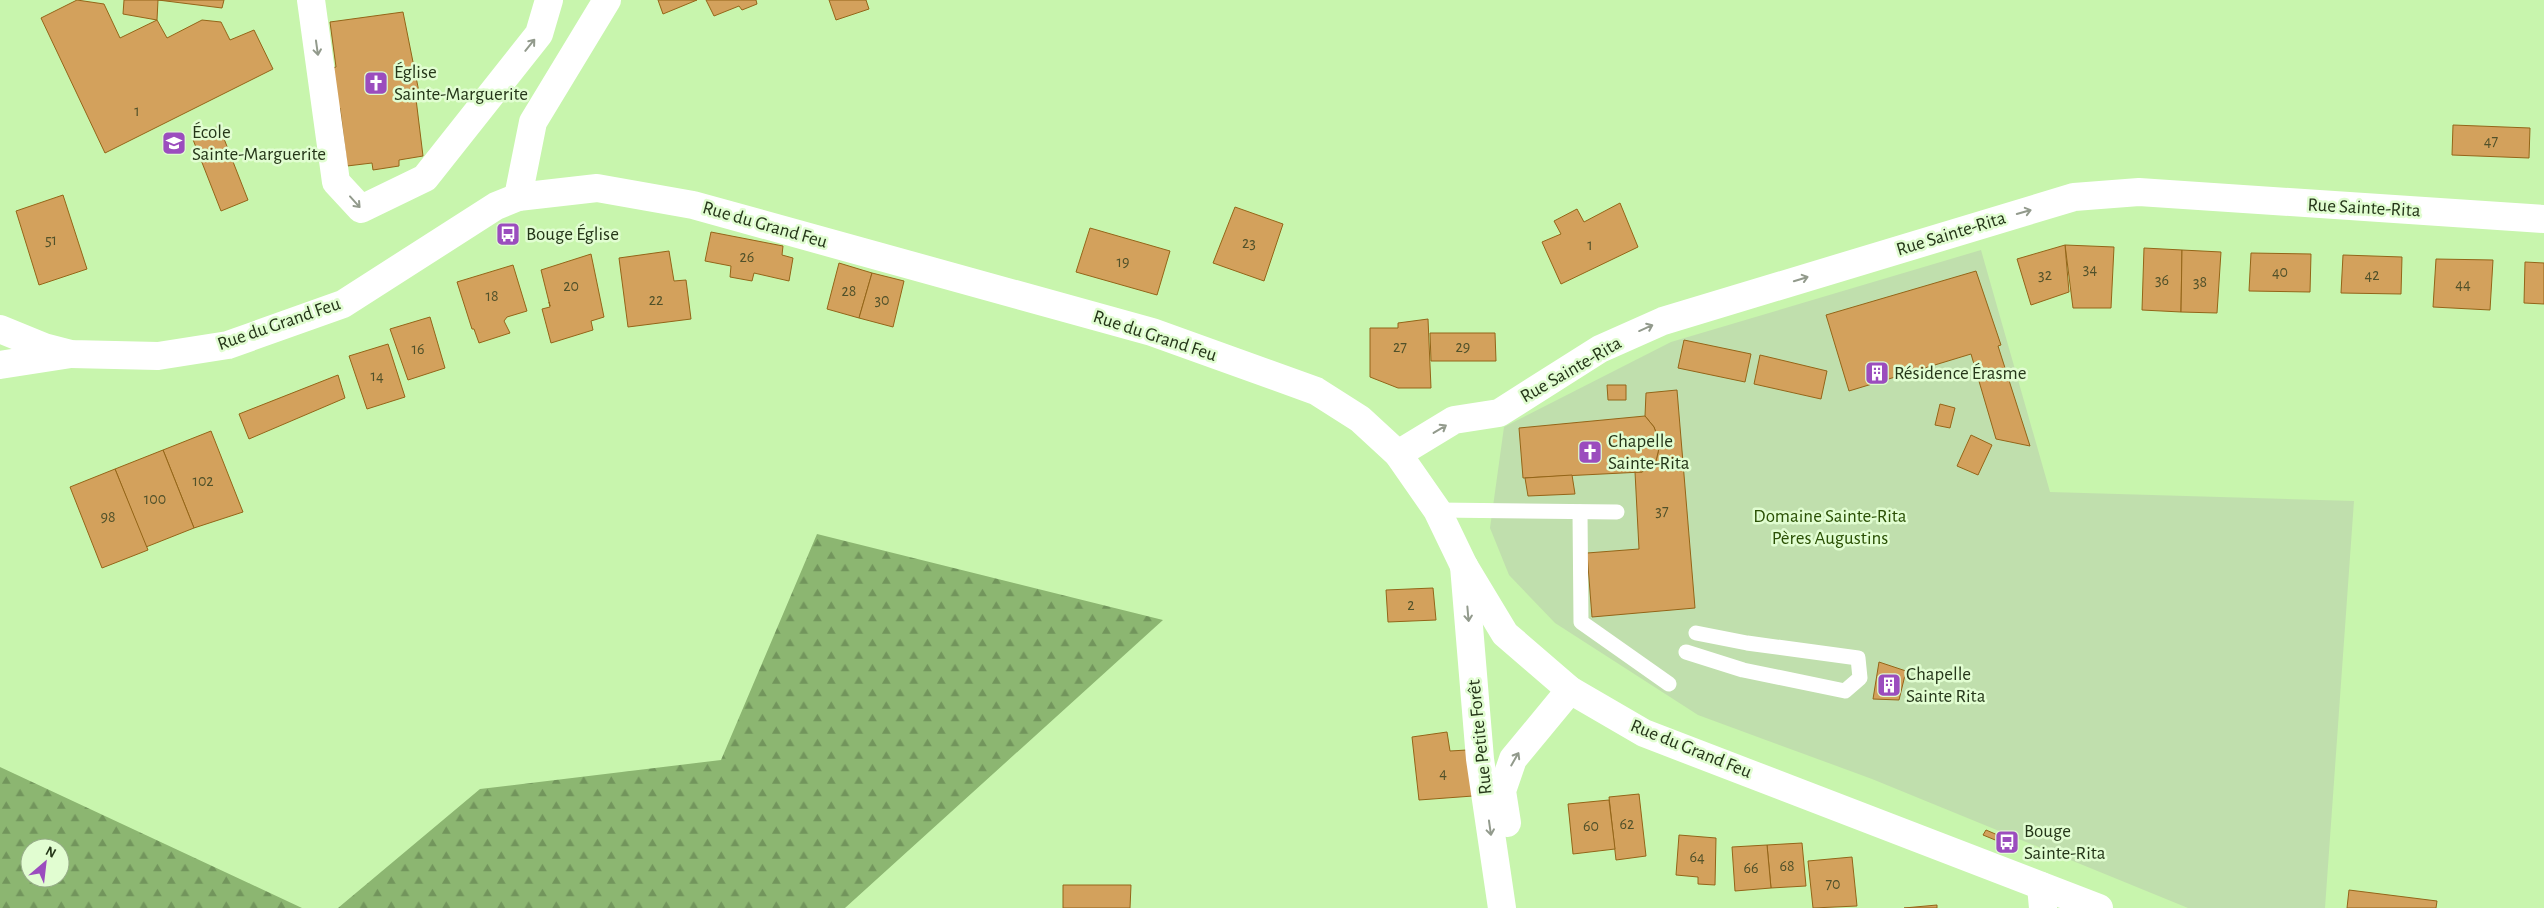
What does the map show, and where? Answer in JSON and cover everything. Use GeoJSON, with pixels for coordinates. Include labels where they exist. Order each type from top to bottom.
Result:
{"type":"FeatureCollection","features":[{"type":"Feature","properties":{"kind":"street"},"geometry":{"type":"LineString","coordinates":[[311,0],[336,182],[361,209],[425,178],[539,34],[549,0]]}},
{"type":"Feature","properties":{"kind":"street"},"geometry":{"type":"LineString","coordinates":[[518,197],[533,122],[608,0]]}},
{"type":"Feature","properties":{"kind":"street","name":"Rue du Grand Feu"},"geometry":{"type":"LineString","coordinates":[[71,354],[158,356],[228,345],[343,304],[496,206],[518,197],[597,188],[693,205],[1152,332],[1316,391],[1360,419],[1398,454],[1438,510],[1464,566],[1505,634],[1570,690],[1644,732],[2042,897],[2099,908]]}},
{"type":"Feature","properties":{"kind":"street","name":"Rue Sainte-Rita"},"geometry":{"type":"LineString","coordinates":[[1398,454],[1454,420],[1499,413],[1600,349],[1663,321],[2074,197],[2139,192],[2544,219]]}},
{"type":"Feature","properties":{"kind":"street"},"geometry":{"type":"LineString","coordinates":[[0,329],[44,347],[71,354]]}},
{"type":"Feature","properties":{"kind":"street"},"geometry":{"type":"LineString","coordinates":[[0,365],[71,354]]}},
{"type":"Feature","properties":{"kind":"street","name":"Rue Petite Forêt"},"geometry":{"type":"LineString","coordinates":[[1464,566],[1480,759],[1502,908]]}},
{"type":"Feature","properties":{"kind":"street","name":"Rue Petite Forêt"},"geometry":{"type":"LineString","coordinates":[[1517,908],[1520,901],[1502,791],[1513,759],[1570,690]]}},
{"type":"Feature","properties":{"kind":"lane"},"geometry":{"type":"LineString","coordinates":[[1438,510],[1617,512]]}},
{"type":"Feature","properties":{"kind":"lane"},"geometry":{"type":"LineString","coordinates":[[1580,512],[1581,622],[1669,684]]}},
{"type":"Feature","properties":{"kind":"lane"},"geometry":{"type":"LineString","coordinates":[[1686,652],[1743,670],[1845,691],[1860,678],[1858,658],[1747,643],[1696,632]]}},
{"type":"Feature","properties":{"kind":"green space","name":"Domaine Sainte-Rita Pères Augustins"},"geometry":{"type":"Polygon","coordinates":[[[1981,250],[2050,492],[2354,501],[2325,908],[2188,908],[1872,779],[1698,715],[1555,623],[1509,575],[1490,528],[1504,427],[1671,342],[1981,250]]]}},
{"type":"Feature","properties":{"kind":"green space"},"geometry":{"type":"Polygon","coordinates":[[[817,534],[1163,620],[845,908],[338,908],[480,789],[721,760],[817,534]]]}},
{"type":"Feature","properties":{"kind":"green space"},"geometry":{"type":"Polygon","coordinates":[[[0,767],[302,908],[0,908],[0,767]]]}},
{"type":"Feature","properties":{"kind":"building"},"geometry":{"type":"Polygon","coordinates":[[[77,0],[104,4],[120,38],[157,20],[167,38],[202,20],[221,22],[230,40],[254,30],[273,69],[105,153],[41,18],[77,0]]]}},
{"type":"Feature","properties":{"kind":"building"},"geometry":{"type":"Polygon","coordinates":[[[124,0],[158,0],[157,20],[123,14],[124,0]]]}},
{"type":"Feature","properties":{"kind":"building"},"geometry":{"type":"Polygon","coordinates":[[[158,0],[224,0],[222,8],[158,0]]]}},
{"type":"Feature","properties":{"kind":"building"},"geometry":{"type":"Polygon","coordinates":[[[658,0],[697,0],[663,14],[658,0]]]}},
{"type":"Feature","properties":{"kind":"building"},"geometry":{"type":"Polygon","coordinates":[[[706,0],[756,0],[757,4],[742,10],[739,6],[714,16],[706,0]]]}},
{"type":"Feature","properties":{"kind":"building"},"geometry":{"type":"Polygon","coordinates":[[[829,0],[866,0],[869,9],[836,20],[829,0]]]}},
{"type":"Feature","properties":{"kind":"building","name":"Église Sainte-Marguerite"},"geometry":{"type":"Polygon","coordinates":[[[403,12],[420,97],[416,99],[423,156],[399,160],[399,166],[373,170],[372,163],[347,166],[340,108],[337,109],[332,68],[336,67],[330,22],[403,12]]]}},
{"type":"Feature","properties":{"kind":"building"},"geometry":{"type":"Polygon","coordinates":[[[2453,125],[2530,128],[2529,158],[2452,155],[2453,125]]]}},
{"type":"Feature","properties":{"kind":"building"},"geometry":{"type":"Polygon","coordinates":[[[219,126],[248,200],[221,211],[192,137],[219,126]]]}},
{"type":"Feature","properties":{"kind":"building"},"geometry":{"type":"Polygon","coordinates":[[[63,195],[87,269],[39,285],[16,211],[63,195]]]}},
{"type":"Feature","properties":{"kind":"building"},"geometry":{"type":"Polygon","coordinates":[[[1620,203],[1638,247],[1561,284],[1542,242],[1561,234],[1554,221],[1577,209],[1584,222],[1620,203]]]}},
{"type":"Feature","properties":{"kind":"building"},"geometry":{"type":"Polygon","coordinates":[[[1235,207],[1283,224],[1264,281],[1213,263],[1235,207]]]}},
{"type":"Feature","properties":{"kind":"building"},"geometry":{"type":"Polygon","coordinates":[[[1090,228],[1170,251],[1157,295],[1076,272],[1090,228]]]}},
{"type":"Feature","properties":{"kind":"building"},"geometry":{"type":"Polygon","coordinates":[[[711,232],[783,246],[782,255],[793,258],[789,281],[754,273],[752,281],[730,277],[731,266],[705,261],[711,232]]]}},
{"type":"Feature","properties":{"kind":"building"},"geometry":{"type":"Polygon","coordinates":[[[2065,245],[2114,247],[2111,308],[2073,308],[2065,245]]]}},
{"type":"Feature","properties":{"kind":"building"},"geometry":{"type":"Polygon","coordinates":[[[2065,245],[2069,292],[2031,305],[2017,259],[2065,245]]]}},
{"type":"Feature","properties":{"kind":"building"},"geometry":{"type":"Polygon","coordinates":[[[2144,248],[2182,250],[2181,312],[2142,310],[2144,248]]]}},
{"type":"Feature","properties":{"kind":"building"},"geometry":{"type":"Polygon","coordinates":[[[2182,250],[2221,252],[2217,313],[2181,312],[2182,250]]]}},
{"type":"Feature","properties":{"kind":"building"},"geometry":{"type":"Polygon","coordinates":[[[669,251],[674,281],[686,280],[691,319],[628,327],[619,258],[669,251]]]}},
{"type":"Feature","properties":{"kind":"building"},"geometry":{"type":"Polygon","coordinates":[[[2251,253],[2311,254],[2310,292],[2249,291],[2251,253]]]}},
{"type":"Feature","properties":{"kind":"building"},"geometry":{"type":"Polygon","coordinates":[[[591,254],[604,317],[591,321],[593,330],[551,343],[542,309],[550,307],[541,270],[591,254]]]}},
{"type":"Feature","properties":{"kind":"building"},"geometry":{"type":"Polygon","coordinates":[[[2343,255],[2402,257],[2401,294],[2341,293],[2343,255]]]}},
{"type":"Feature","properties":{"kind":"building"},"geometry":{"type":"Polygon","coordinates":[[[2436,259],[2493,260],[2490,310],[2433,307],[2436,259]]]}},
{"type":"Feature","properties":{"kind":"building"},"geometry":{"type":"Polygon","coordinates":[[[2525,262],[2544,263],[2544,304],[2524,303],[2525,262]]]}},
{"type":"Feature","properties":{"kind":"building"},"geometry":{"type":"Polygon","coordinates":[[[839,263],[872,273],[859,318],[827,309],[839,263]]]}},
{"type":"Feature","properties":{"kind":"building"},"geometry":{"type":"Polygon","coordinates":[[[513,265],[527,311],[507,317],[504,321],[510,333],[479,343],[474,329],[472,329],[457,282],[513,265]]]}},
{"type":"Feature","properties":{"kind":"building","name":"Résidence Érasme"},"geometry":{"type":"Polygon","coordinates":[[[1976,271],[2001,345],[1998,346],[2030,446],[1996,439],[1971,354],[1849,391],[1826,315],[1976,271]]]}},
{"type":"Feature","properties":{"kind":"building"},"geometry":{"type":"Polygon","coordinates":[[[872,273],[904,281],[893,327],[859,318],[872,273]]]}},
{"type":"Feature","properties":{"kind":"building"},"geometry":{"type":"Polygon","coordinates":[[[430,317],[445,368],[408,380],[390,329],[430,317]]]}},
{"type":"Feature","properties":{"kind":"building"},"geometry":{"type":"Polygon","coordinates":[[[1428,319],[1431,388],[1398,388],[1370,377],[1370,328],[1398,328],[1398,323],[1428,319]]]}},
{"type":"Feature","properties":{"kind":"building"},"geometry":{"type":"Polygon","coordinates":[[[1430,333],[1495,333],[1496,361],[1431,361],[1430,333]]]}},
{"type":"Feature","properties":{"kind":"building"},"geometry":{"type":"Polygon","coordinates":[[[1684,340],[1751,354],[1745,382],[1678,368],[1684,340]]]}},
{"type":"Feature","properties":{"kind":"building"},"geometry":{"type":"Polygon","coordinates":[[[388,344],[405,397],[367,409],[349,356],[388,344]]]}},
{"type":"Feature","properties":{"kind":"building"},"geometry":{"type":"Polygon","coordinates":[[[1760,355],[1827,371],[1821,399],[1754,384],[1760,355]]]}},
{"type":"Feature","properties":{"kind":"building"},"geometry":{"type":"Polygon","coordinates":[[[338,375],[345,398],[249,439],[239,414],[338,375]]]}},
{"type":"Feature","properties":{"kind":"building"},"geometry":{"type":"Polygon","coordinates":[[[1607,385],[1626,385],[1626,400],[1608,400],[1607,385]]]}},
{"type":"Feature","properties":{"kind":"building"},"geometry":{"type":"Polygon","coordinates":[[[1677,390],[1695,608],[1592,617],[1587,553],[1639,549],[1635,472],[1642,472],[1656,461],[1660,444],[1654,427],[1645,416],[1646,393],[1677,390]]]}},
{"type":"Feature","properties":{"kind":"building"},"geometry":{"type":"Polygon","coordinates":[[[1940,404],[1955,408],[1950,428],[1935,425],[1940,404]]]}},
{"type":"Feature","properties":{"kind":"building","name":"Chapelle Sainte-Rita"},"geometry":{"type":"Polygon","coordinates":[[[1645,416],[1654,427],[1660,444],[1656,461],[1642,472],[1523,478],[1519,428],[1645,416]]]}},
{"type":"Feature","properties":{"kind":"building"},"geometry":{"type":"Polygon","coordinates":[[[211,431],[243,512],[194,528],[163,450],[211,431]]]}},
{"type":"Feature","properties":{"kind":"building"},"geometry":{"type":"Polygon","coordinates":[[[1971,435],[1992,445],[1978,475],[1957,466],[1971,435]]]}},
{"type":"Feature","properties":{"kind":"building"},"geometry":{"type":"Polygon","coordinates":[[[163,450],[194,528],[146,547],[115,469],[163,450]]]}},
{"type":"Feature","properties":{"kind":"building"},"geometry":{"type":"Polygon","coordinates":[[[115,469],[148,550],[102,568],[70,487],[115,469]]]}},
{"type":"Feature","properties":{"kind":"building"},"geometry":{"type":"Polygon","coordinates":[[[1572,475],[1575,494],[1528,496],[1525,478],[1572,475]]]}},
{"type":"Feature","properties":{"kind":"building"},"geometry":{"type":"Polygon","coordinates":[[[1433,588],[1436,620],[1388,622],[1386,590],[1433,588]]]}},
{"type":"Feature","properties":{"kind":"building","name":"Chapelle Sainte Rita"},"geometry":{"type":"Polygon","coordinates":[[[1879,662],[1906,671],[1899,700],[1873,699],[1879,662]]]}},
{"type":"Feature","properties":{"kind":"building"},"geometry":{"type":"Polygon","coordinates":[[[1447,732],[1450,751],[1467,750],[1473,796],[1419,800],[1412,737],[1447,732]]]}},
{"type":"Feature","properties":{"kind":"building"},"geometry":{"type":"Polygon","coordinates":[[[1639,794],[1646,856],[1616,860],[1609,797],[1639,794]]]}},
{"type":"Feature","properties":{"kind":"building"},"geometry":{"type":"Polygon","coordinates":[[[1609,800],[1615,849],[1573,854],[1568,804],[1609,800]]]}},
{"type":"Feature","properties":{"kind":"building"},"geometry":{"type":"Polygon","coordinates":[[[1986,830],[2007,839],[2005,844],[1983,835],[1986,830]]]}},
{"type":"Feature","properties":{"kind":"building"},"geometry":{"type":"Polygon","coordinates":[[[1679,835],[1716,838],[1715,885],[1698,884],[1698,877],[1676,875],[1679,835]]]}},
{"type":"Feature","properties":{"kind":"building"},"geometry":{"type":"Polygon","coordinates":[[[1802,843],[1806,886],[1771,888],[1767,845],[1802,843]]]}},
{"type":"Feature","properties":{"kind":"building"},"geometry":{"type":"Polygon","coordinates":[[[1767,845],[1771,888],[1735,891],[1732,847],[1767,845]]]}},
{"type":"Feature","properties":{"kind":"building"},"geometry":{"type":"Polygon","coordinates":[[[1852,857],[1857,906],[1813,908],[1808,861],[1852,857]]]}},
{"type":"Feature","properties":{"kind":"building"},"geometry":{"type":"Polygon","coordinates":[[[1063,885],[1131,885],[1130,908],[1063,908],[1063,885]]]}},
{"type":"Feature","properties":{"kind":"building"},"geometry":{"type":"Polygon","coordinates":[[[2349,890],[2437,901],[2436,908],[2347,908],[2349,890]]]}},
{"type":"Feature","properties":{"kind":"building"},"geometry":{"type":"Polygon","coordinates":[[[1937,905],[1937,908],[1904,908],[1937,905]]]}},
{"type":"Feature","properties":{"kind":"place","name":"Église Sainte-Marguerite"},"geometry":{"type":"Point","coordinates":[376,83]}},
{"type":"Feature","properties":{"kind":"place","name":"École Sainte-Marguerite"},"geometry":{"type":"Point","coordinates":[174,143]}},
{"type":"Feature","properties":{"kind":"place","name":"Bouge Église"},"geometry":{"type":"Point","coordinates":[508,234]}},
{"type":"Feature","properties":{"kind":"place","name":"Résidence Érasme"},"geometry":{"type":"Point","coordinates":[1877,373]}},
{"type":"Feature","properties":{"kind":"place","name":"Chapelle Sainte-Rita"},"geometry":{"type":"Point","coordinates":[1590,452]}},
{"type":"Feature","properties":{"kind":"place","name":"Chapelle Sainte Rita"},"geometry":{"type":"Point","coordinates":[1889,685]}},
{"type":"Feature","properties":{"kind":"place","name":"Bouge Sainte-Rita"},"geometry":{"type":"Point","coordinates":[2007,842]}}]}
